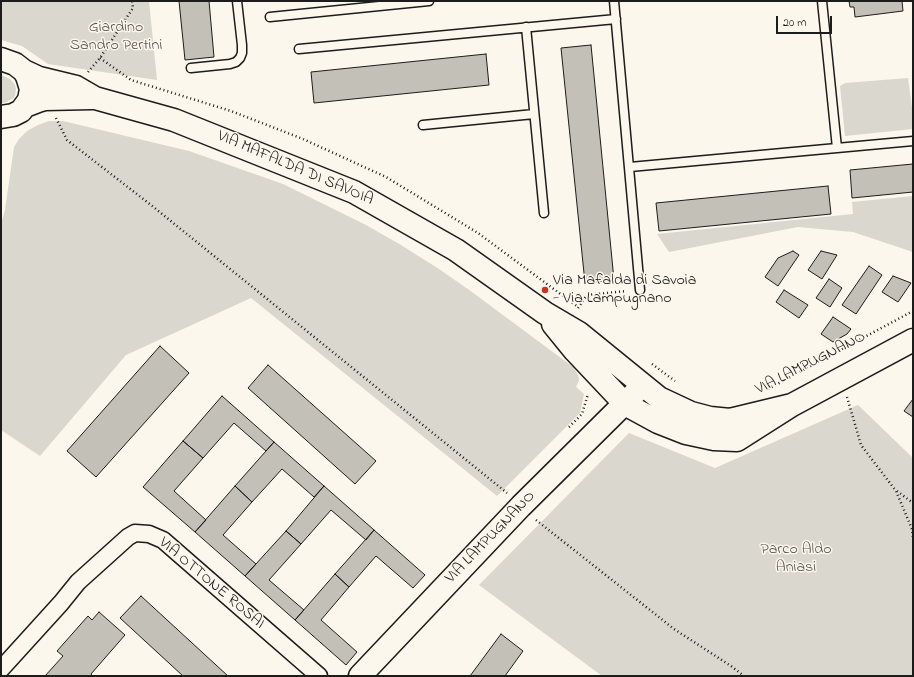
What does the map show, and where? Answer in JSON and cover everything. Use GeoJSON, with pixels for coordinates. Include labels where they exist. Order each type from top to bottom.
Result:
{"type":"FeatureCollection","features":[{"type":"Feature","properties":{"kind":"street","name":"VIA MAFALDA DI SAVOIA"},"geometry":{"type":"LineString","coordinates":[[1,60],[15,64],[24,71],[39,78],[67,84],[95,98],[174,120],[354,192],[456,250],[545,313],[579,334],[643,386]]}},
{"type":"Feature","properties":{"kind":"street"},"geometry":{"type":"LineString","coordinates":[[10,117],[30,96],[31,89],[24,71]]}},
{"type":"Feature","properties":{"kind":"street"},"geometry":{"type":"LineString","coordinates":[[10,117],[31,103],[45,99],[95,98]]}},
{"type":"Feature","properties":{"kind":"street","name":"VIA MAFALDA DI SAVOIA"},"geometry":{"type":"LineString","coordinates":[[545,313],[575,351],[625,404]]}},
{"type":"Feature","properties":{"kind":"street","name":"VIA LAMPUGNANO"},"geometry":{"type":"LineString","coordinates":[[625,404],[658,422],[686,433],[736,440],[792,405],[913,340]]}},
{"type":"Feature","properties":{"kind":"street","name":"VIA LAMPUGNANO"},"geometry":{"type":"LineString","coordinates":[[360,676],[521,506],[643,386],[671,405],[691,413],[710,418],[730,420],[792,405]]}},
{"type":"Feature","properties":{"kind":"street","name":"VIA OTTONE ROSAI"},"geometry":{"type":"LineString","coordinates":[[1,669],[78,582],[128,536],[135,534],[149,534],[163,540],[319,676]]}},
{"type":"Feature","properties":{"kind":"lane"},"geometry":{"type":"LineString","coordinates":[[191,68],[230,64],[236,62],[240,58],[242,53],[242,45],[237,1]]}},
{"type":"Feature","properties":{"kind":"lane"},"geometry":{"type":"LineString","coordinates":[[270,17],[428,1]]}},
{"type":"Feature","properties":{"kind":"lane"},"geometry":{"type":"LineString","coordinates":[[614,1],[640,290]]}},
{"type":"Feature","properties":{"kind":"lane"},"geometry":{"type":"LineString","coordinates":[[822,1],[837,148]]}},
{"type":"Feature","properties":{"kind":"lane"},"geometry":{"type":"LineString","coordinates":[[298,49],[616,19]]}},
{"type":"Feature","properties":{"kind":"lane"},"geometry":{"type":"LineString","coordinates":[[526,27],[544,212]]}},
{"type":"Feature","properties":{"kind":"lane"},"geometry":{"type":"LineString","coordinates":[[423,125],[534,114]]}},
{"type":"Feature","properties":{"kind":"lane"},"geometry":{"type":"LineString","coordinates":[[630,167],[913,141]]}},
{"type":"Feature","properties":{"kind":"path"},"geometry":{"type":"LineString","coordinates":[[85,76],[100,58],[133,8],[132,1]]}},
{"type":"Feature","properties":{"kind":"path"},"geometry":{"type":"LineString","coordinates":[[56,114],[55,118],[67,140],[151,205],[506,492],[512,487]]}},
{"type":"Feature","properties":{"kind":"path"},"geometry":{"type":"LineString","coordinates":[[578,308],[587,295],[640,290]]}},
{"type":"Feature","properties":{"kind":"path","name":"VIA LAMPUGNANO"},"geometry":{"type":"LineString","coordinates":[[764,390],[913,311]]}},
{"type":"Feature","properties":{"kind":"path"},"geometry":{"type":"LineString","coordinates":[[843,378],[861,445],[896,491],[912,529],[913,538]]}},
{"type":"Feature","properties":{"kind":"path"},"geometry":{"type":"LineString","coordinates":[[566,431],[582,414],[588,392]]}},
{"type":"Feature","properties":{"kind":"path"},"geometry":{"type":"LineString","coordinates":[[896,491],[913,504]]}},
{"type":"Feature","properties":{"kind":"path"},"geometry":{"type":"LineString","coordinates":[[531,516],[674,629],[744,676]]}},
{"type":"Feature","properties":{"kind":"green space","name":"Giardino Sandro Pertini"},"geometry":{"type":"Polygon","coordinates":[[[1,1],[149,1],[157,80],[48,64],[22,46],[1,40],[1,1]]]}},
{"type":"Feature","properties":{"kind":"green space"},"geometry":{"type":"Polygon","coordinates":[[[1,75],[10,79],[15,85],[16,89],[15,96],[4,103],[1,103],[1,75]]]}},
{"type":"Feature","properties":{"kind":"green space"},"geometry":{"type":"Polygon","coordinates":[[[908,78],[913,115],[913,129],[845,136],[840,86],[845,83],[908,78]]]}},
{"type":"Feature","properties":{"kind":"green space"},"geometry":{"type":"Polygon","coordinates":[[[49,121],[63,121],[189,151],[283,184],[366,225],[439,269],[573,367],[579,380],[576,387],[584,394],[580,413],[497,496],[251,298],[126,355],[40,456],[1,430],[1,224],[5,210],[14,147],[27,131],[49,121]]]}},
{"type":"Feature","properties":{"kind":"green space"},"geometry":{"type":"Polygon","coordinates":[[[913,196],[913,252],[853,232],[798,227],[669,252],[657,234],[853,214],[852,202],[913,196]]]}},
{"type":"Feature","properties":{"kind":"green space","name":"Parco Aldo Aniasi"},"geometry":{"type":"Polygon","coordinates":[[[858,405],[913,458],[913,676],[602,676],[479,585],[629,433],[715,468],[858,405]]]}},
{"type":"Feature","properties":{"kind":"building"},"geometry":{"type":"Polygon","coordinates":[[[179,1],[209,1],[214,57],[185,60],[179,1]]]}},
{"type":"Feature","properties":{"kind":"building"},"geometry":{"type":"Polygon","coordinates":[[[849,1],[902,1],[903,11],[855,17],[854,7],[850,7],[849,1]]]}},
{"type":"Feature","properties":{"kind":"building"},"geometry":{"type":"Polygon","coordinates":[[[591,45],[614,280],[585,283],[561,48],[591,45]]]}},
{"type":"Feature","properties":{"kind":"building"},"geometry":{"type":"Polygon","coordinates":[[[486,54],[489,85],[314,103],[311,72],[486,54]]]}},
{"type":"Feature","properties":{"kind":"building"},"geometry":{"type":"Polygon","coordinates":[[[913,164],[913,192],[852,198],[850,170],[913,164]]]}},
{"type":"Feature","properties":{"kind":"building"},"geometry":{"type":"Polygon","coordinates":[[[828,186],[831,214],[659,231],[656,203],[828,186]]]}},
{"type":"Feature","properties":{"kind":"building"},"geometry":{"type":"Polygon","coordinates":[[[793,251],[799,255],[778,286],[765,277],[778,258],[793,251]]]}},
{"type":"Feature","properties":{"kind":"building"},"geometry":{"type":"Polygon","coordinates":[[[821,251],[837,255],[822,279],[808,270],[821,251]]]}},
{"type":"Feature","properties":{"kind":"building"},"geometry":{"type":"Polygon","coordinates":[[[869,266],[882,275],[856,314],[842,305],[869,266]]]}},
{"type":"Feature","properties":{"kind":"building"},"geometry":{"type":"Polygon","coordinates":[[[893,276],[911,283],[898,302],[882,292],[893,276]]]}},
{"type":"Feature","properties":{"kind":"building"},"geometry":{"type":"Polygon","coordinates":[[[829,279],[842,288],[830,307],[816,298],[829,279]]]}},
{"type":"Feature","properties":{"kind":"building"},"geometry":{"type":"Polygon","coordinates":[[[784,290],[808,305],[799,318],[776,302],[784,290]]]}},
{"type":"Feature","properties":{"kind":"building"},"geometry":{"type":"Polygon","coordinates":[[[833,317],[851,329],[847,334],[833,342],[821,334],[833,317]]]}},
{"type":"Feature","properties":{"kind":"building"},"geometry":{"type":"Polygon","coordinates":[[[160,346],[189,373],[96,477],[67,451],[160,346]]]}},
{"type":"Feature","properties":{"kind":"building"},"geometry":{"type":"Polygon","coordinates":[[[268,365],[376,461],[355,484],[248,388],[268,365]]]}},
{"type":"Feature","properties":{"kind":"building"},"geometry":{"type":"Polygon","coordinates":[[[222,396],[274,442],[266,451],[234,423],[203,458],[183,441],[222,396]]]}},
{"type":"Feature","properties":{"kind":"building"},"geometry":{"type":"Polygon","coordinates":[[[913,399],[913,417],[904,411],[913,399]]]}},
{"type":"Feature","properties":{"kind":"building"},"geometry":{"type":"Polygon","coordinates":[[[183,441],[203,458],[174,491],[206,520],[195,532],[143,487],[183,441]]]}},
{"type":"Feature","properties":{"kind":"building"},"geometry":{"type":"Polygon","coordinates":[[[274,442],[324,486],[314,497],[282,469],[252,502],[235,486],[274,442]]]}},
{"type":"Feature","properties":{"kind":"building"},"geometry":{"type":"Polygon","coordinates":[[[235,486],[252,502],[223,535],[256,564],[245,576],[195,532],[235,486]]]}},
{"type":"Feature","properties":{"kind":"building"},"geometry":{"type":"Polygon","coordinates":[[[324,486],[374,530],[366,540],[331,510],[301,544],[286,531],[324,486]]]}},
{"type":"Feature","properties":{"kind":"building"},"geometry":{"type":"Polygon","coordinates":[[[374,530],[425,575],[413,588],[376,556],[349,587],[335,574],[374,530]]]}},
{"type":"Feature","properties":{"kind":"building"},"geometry":{"type":"Polygon","coordinates":[[[286,531],[301,544],[269,580],[304,610],[295,620],[245,576],[286,531]]]}},
{"type":"Feature","properties":{"kind":"building"},"geometry":{"type":"Polygon","coordinates":[[[335,574],[349,587],[321,620],[357,652],[346,665],[295,620],[335,574]]]}},
{"type":"Feature","properties":{"kind":"building"},"geometry":{"type":"Polygon","coordinates":[[[141,596],[228,676],[183,676],[120,618],[141,596]]]}},
{"type":"Feature","properties":{"kind":"building"},"geometry":{"type":"Polygon","coordinates":[[[99,612],[125,635],[91,674],[93,676],[45,676],[63,656],[57,651],[88,616],[92,620],[99,612]]]}},
{"type":"Feature","properties":{"kind":"building"},"geometry":{"type":"Polygon","coordinates":[[[501,634],[523,651],[505,676],[470,676],[501,634]]]}},
{"type":"Feature","properties":{"kind":"place","name":"Via Mafalda di Savoia - Via Lampugnano"},"geometry":{"type":"Point","coordinates":[545,290]}}]}
